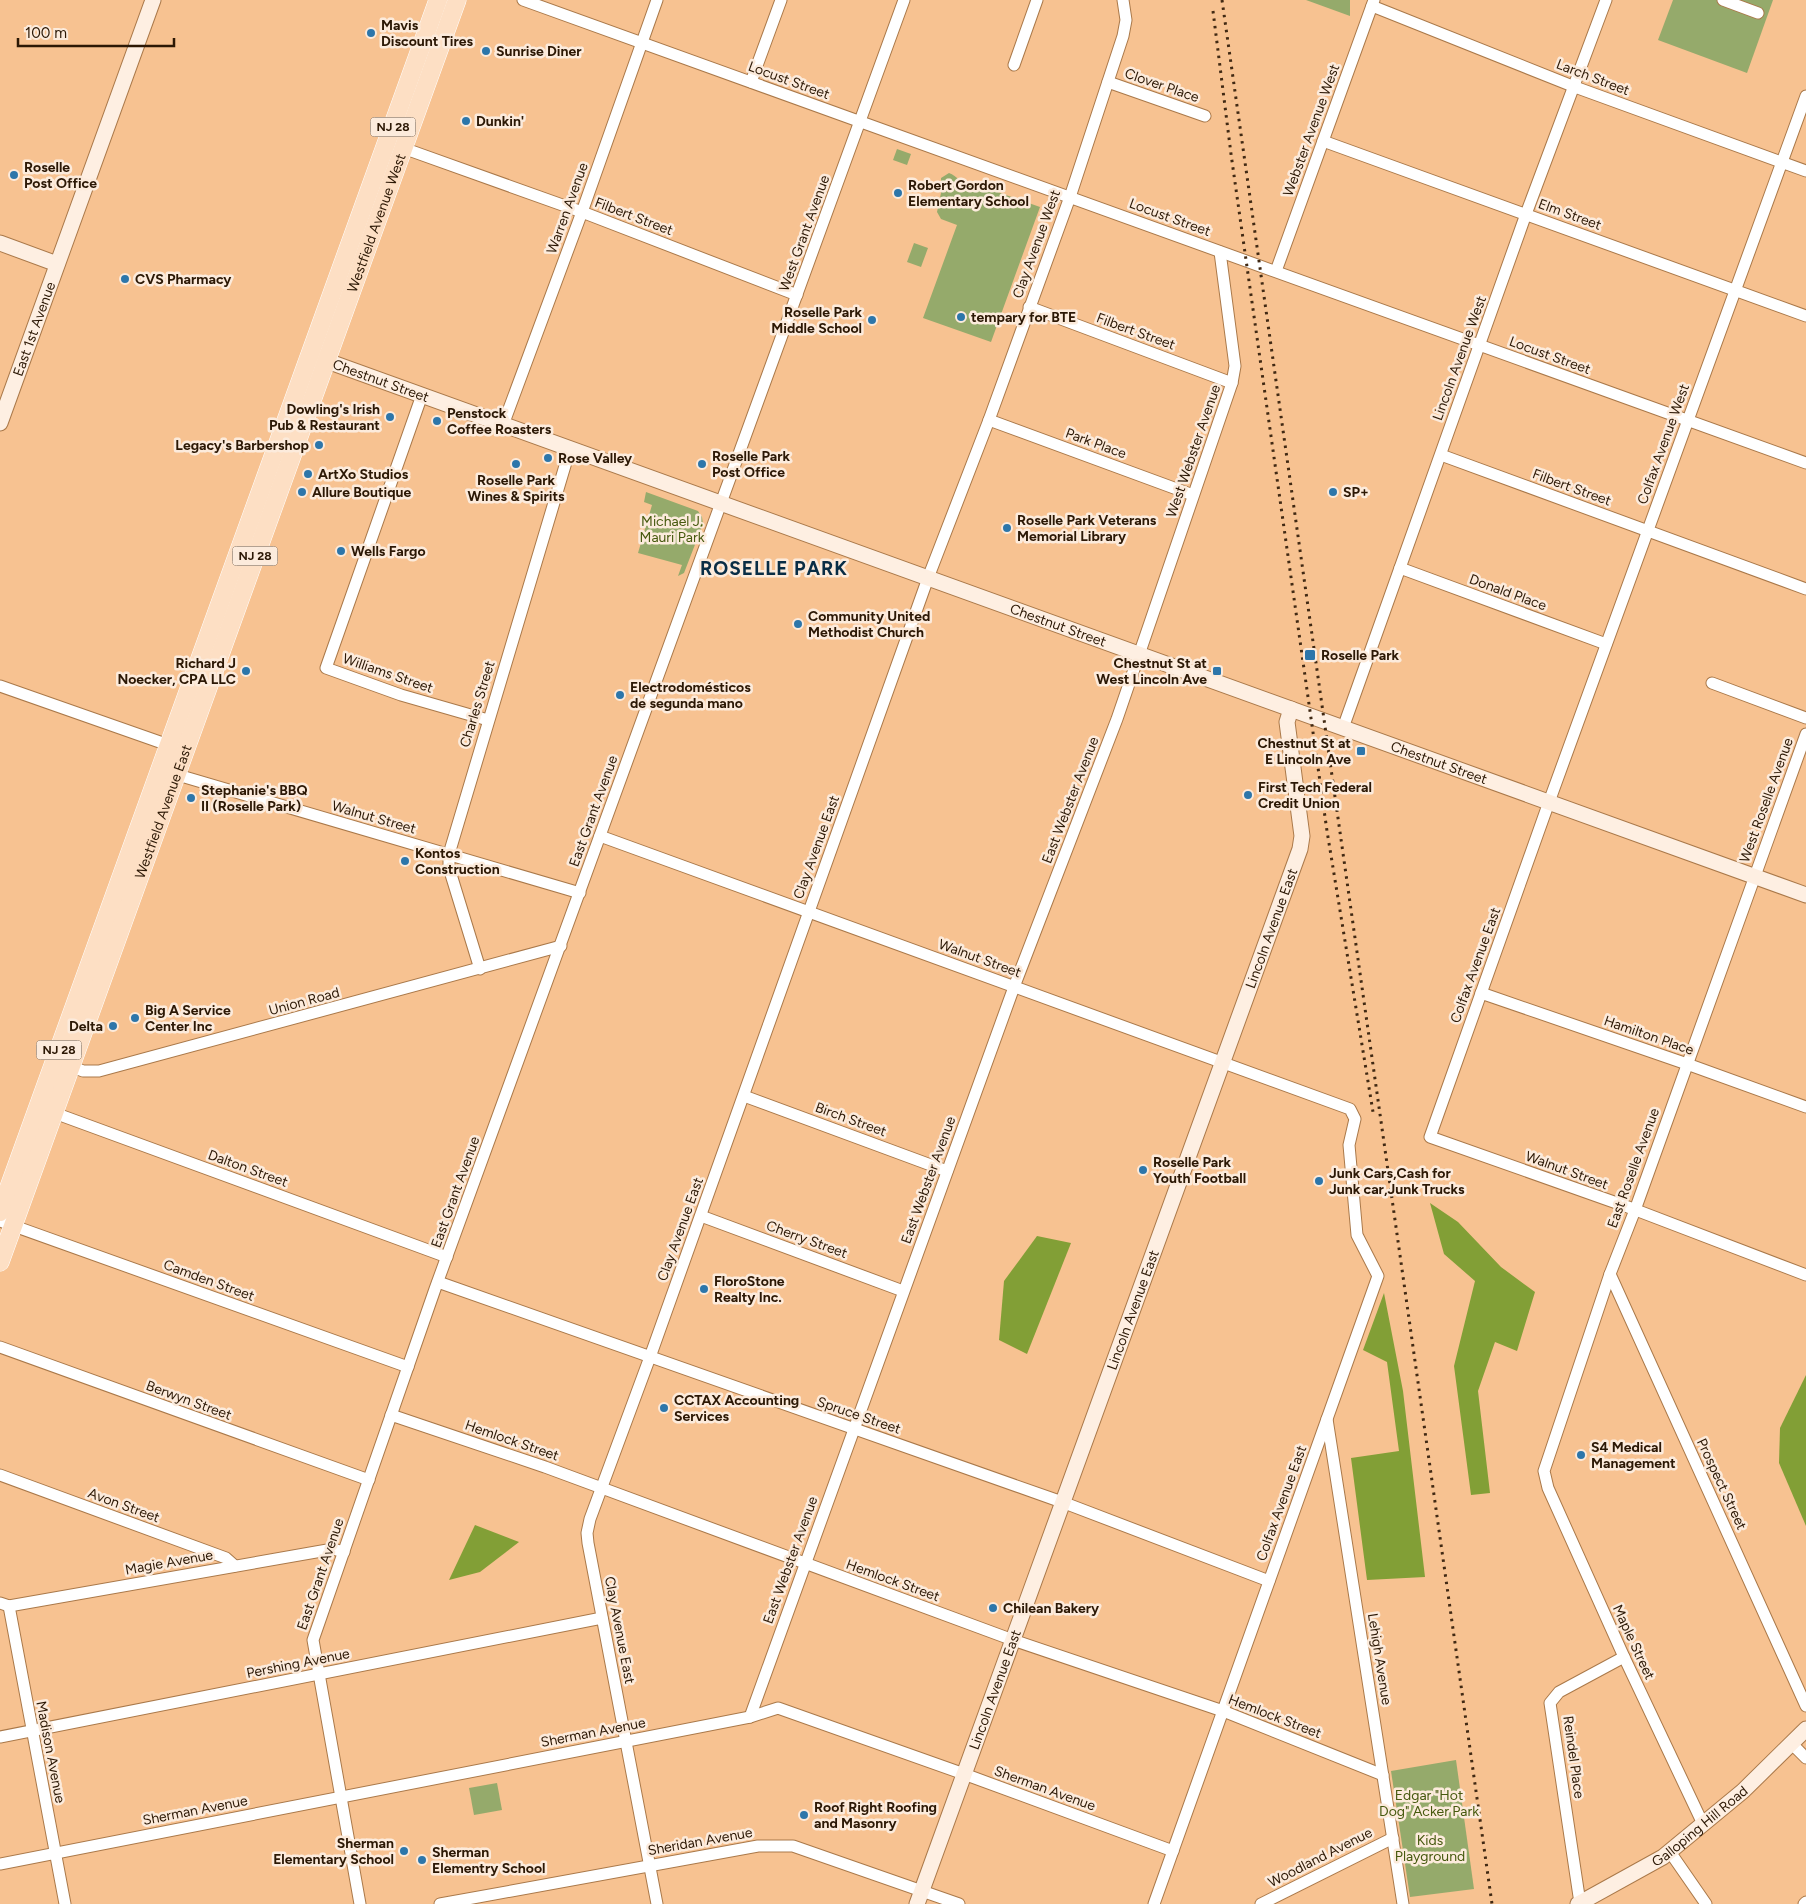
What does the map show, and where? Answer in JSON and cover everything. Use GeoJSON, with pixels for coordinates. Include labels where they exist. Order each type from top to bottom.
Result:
{"type":"FeatureCollection","features":[{"type":"Feature","properties":{"kind":"main road","name":"Westfield Avenue West"},"geometry":{"type":"LineString","coordinates":[[318,358],[438,0]]}},
{"type":"Feature","properties":{"kind":"main road","name":"Westfield Avenue West"},"geometry":{"type":"LineString","coordinates":[[318,358],[403,148],[457,0]]}},
{"type":"Feature","properties":{"kind":"main road","name":"Westfield Avenue East"},"geometry":{"type":"LineString","coordinates":[[0,1262],[7,1223],[46,1110],[318,358]]}},
{"type":"Feature","properties":{"kind":"main road","name":"Westfield Avenue East"},"geometry":{"type":"LineString","coordinates":[[0,1212],[46,1110]]}},
{"type":"Feature","properties":{"kind":"street","name":"East 1st Avenue"},"geometry":{"type":"LineString","coordinates":[[0,423],[153,0]]}},
{"type":"Feature","properties":{"kind":"street","name":"Locust Street"},"geometry":{"type":"LineString","coordinates":[[523,0],[1806,463]]}},
{"type":"Feature","properties":{"kind":"street","name":"Warren Avenue"},"geometry":{"type":"LineString","coordinates":[[503,425],[582,212],[657,0]]}},
{"type":"Feature","properties":{"kind":"street"},"geometry":{"type":"LineString","coordinates":[[751,82],[781,0]]}},
{"type":"Feature","properties":{"kind":"street","name":"West Grant Avenue"},"geometry":{"type":"LineString","coordinates":[[721,504],[904,0]]}},
{"type":"Feature","properties":{"kind":"street"},"geometry":{"type":"LineString","coordinates":[[1014,65],[1037,0]]}},
{"type":"Feature","properties":{"kind":"street","name":"Clay Avenue West"},"geometry":{"type":"LineString","coordinates":[[928,578],[989,420],[1070,197],[1123,36],[1126,20],[1123,0]]}},
{"type":"Feature","properties":{"kind":"street","name":"Lincoln Avenue West"},"geometry":{"type":"LineString","coordinates":[[1344,728],[1526,214],[1606,0]]}},
{"type":"Feature","properties":{"kind":"street"},"geometry":{"type":"LineString","coordinates":[[1723,0],[1758,13]]}},
{"type":"Feature","properties":{"kind":"street","name":"Larch Street"},"geometry":{"type":"LineString","coordinates":[[1373,3],[1575,86],[1806,171]]}},
{"type":"Feature","properties":{"kind":"street","name":"Webster Avenue West"},"geometry":{"type":"LineString","coordinates":[[1276,271],[1373,3]]}},
{"type":"Feature","properties":{"kind":"street","name":"Clover Place"},"geometry":{"type":"LineString","coordinates":[[1108,82],[1205,116]]}},
{"type":"Feature","properties":{"kind":"street","name":"Colfax Avenue West"},"geometry":{"type":"LineString","coordinates":[[1549,802],[1806,96]]}},
{"type":"Feature","properties":{"kind":"street","name":"Elm Street"},"geometry":{"type":"LineString","coordinates":[[1323,141],[1806,316]]}},
{"type":"Feature","properties":{"kind":"street","name":"Filbert Street"},"geometry":{"type":"LineString","coordinates":[[403,148],[582,212],[797,295]]}},
{"type":"Feature","properties":{"kind":"street"},"geometry":{"type":"LineString","coordinates":[[0,244],[58,264]]}},
{"type":"Feature","properties":{"kind":"street","name":"West Webster Avenue"},"geometry":{"type":"LineString","coordinates":[[1138,654],[1232,383],[1235,366],[1220,252]]}},
{"type":"Feature","properties":{"kind":"street","name":"Filbert Street"},"geometry":{"type":"LineString","coordinates":[[1029,307],[1232,383]]}},
{"type":"Feature","properties":{"kind":"street","name":"Chestnut Street"},"geometry":{"type":"LineString","coordinates":[[318,358],[1806,895]]}},
{"type":"Feature","properties":{"kind":"street","name":"Williams Street"},"geometry":{"type":"LineString","coordinates":[[422,395],[326,668],[400,695],[488,720]]}},
{"type":"Feature","properties":{"kind":"street","name":"Park Place"},"geometry":{"type":"LineString","coordinates":[[989,420],[1192,495]]}},
{"type":"Feature","properties":{"kind":"street","name":"Charles Street"},"geometry":{"type":"LineString","coordinates":[[480,969],[449,868],[449,854],[570,449]]}},
{"type":"Feature","properties":{"kind":"street","name":"Filbert Street"},"geometry":{"type":"LineString","coordinates":[[1441,455],[1806,589]]}},
{"type":"Feature","properties":{"kind":"street","name":"East Grant Avenue"},"geometry":{"type":"LineString","coordinates":[[360,1904],[313,1640],[447,1256],[721,504]]}},
{"type":"Feature","properties":{"kind":"street","name":"Donald Place"},"geometry":{"type":"LineString","coordinates":[[1400,568],[1606,644]]}},
{"type":"Feature","properties":{"kind":"street","name":"Clay Avenue East"},"geometry":{"type":"LineString","coordinates":[[657,1904],[587,1533],[601,1488],[701,1216],[928,578]]}},
{"type":"Feature","properties":{"kind":"street","name":"East Webster Avenue"},"geometry":{"type":"LineString","coordinates":[[750,1717],[903,1290],[1014,987],[1117,719],[1138,654]]}},
{"type":"Feature","properties":{"kind":"street"},"geometry":{"type":"LineString","coordinates":[[1712,683],[1806,718]]}},
{"type":"Feature","properties":{"kind":"street"},"geometry":{"type":"LineString","coordinates":[[0,686],[177,749]]}},
{"type":"Feature","properties":{"kind":"street","name":"Lincoln Avenue East"},"geometry":{"type":"LineString","coordinates":[[920,1897],[1221,1062],[1300,849],[1302,836],[1287,722],[1291,709]]}},
{"type":"Feature","properties":{"kind":"street","name":"West Roselle Avenue"},"geometry":{"type":"LineString","coordinates":[[1754,876],[1806,734]]}},
{"type":"Feature","properties":{"kind":"street","name":"Walnut Street"},"geometry":{"type":"LineString","coordinates":[[168,772],[580,892]]}},
{"type":"Feature","properties":{"kind":"street","name":"Colfax Avenue East"},"geometry":{"type":"LineString","coordinates":[[1430,1137],[1549,802]]}},
{"type":"Feature","properties":{"kind":"street","name":"Walnut Street"},"geometry":{"type":"LineString","coordinates":[[600,836],[1350,1109]]}},
{"type":"Feature","properties":{"kind":"street","name":"East Roselle Avenue"},"geometry":{"type":"LineString","coordinates":[[1544,1471],[1610,1274],[1635,1210],[1754,876]]}},
{"type":"Feature","properties":{"kind":"street","name":"Union Road"},"geometry":{"type":"LineString","coordinates":[[63,1064],[88,1072],[99,1071],[561,946]]}},
{"type":"Feature","properties":{"kind":"street","name":"Hamilton Place"},"geometry":{"type":"LineString","coordinates":[[1481,993],[1806,1107]]}},
{"type":"Feature","properties":{"kind":"street","name":"Birch Street"},"geometry":{"type":"LineString","coordinates":[[744,1096],[947,1170]]}},
{"type":"Feature","properties":{"kind":"street","name":"Colfax Avenue East"},"geometry":{"type":"LineString","coordinates":[[1154,1904],[1378,1276],[1357,1234],[1349,1145],[1355,1119],[1350,1109]]}},
{"type":"Feature","properties":{"kind":"street","name":"Dalton Street"},"geometry":{"type":"LineString","coordinates":[[46,1110],[447,1256]]}},
{"type":"Feature","properties":{"kind":"street","name":"Walnut Street"},"geometry":{"type":"LineString","coordinates":[[1430,1137],[1635,1210],[1806,1275]]}},
{"type":"Feature","properties":{"kind":"street","name":"Cherry Street"},"geometry":{"type":"LineString","coordinates":[[701,1216],[903,1290]]}},
{"type":"Feature","properties":{"kind":"street","name":"Camden Street"},"geometry":{"type":"LineString","coordinates":[[7,1223],[408,1367]]}},
{"type":"Feature","properties":{"kind":"street","name":"Prospect Street"},"geometry":{"type":"LineString","coordinates":[[1610,1274],[1806,1706]]}},
{"type":"Feature","properties":{"kind":"street","name":"Spruce Street"},"geometry":{"type":"LineString","coordinates":[[438,1282],[1062,1502],[1269,1581]]}},
{"type":"Feature","properties":{"kind":"street","name":"Berwyn Street"},"geometry":{"type":"LineString","coordinates":[[0,1347],[369,1480]]}},
{"type":"Feature","properties":{"kind":"street","name":"Hemlock Street"},"geometry":{"type":"LineString","coordinates":[[392,1415],[601,1488],[1013,1640],[1223,1711],[1383,1775]]}},
{"type":"Feature","properties":{"kind":"street","name":"Lehigh Avenue"},"geometry":{"type":"LineString","coordinates":[[1327,1418],[1403,1904]]}},
{"type":"Feature","properties":{"kind":"street","name":"Maple Street"},"geometry":{"type":"LineString","coordinates":[[1544,1471],[1548,1488],[1624,1657],[1703,1824]]}},
{"type":"Feature","properties":{"kind":"street","name":"Avon Street"},"geometry":{"type":"LineString","coordinates":[[0,1475],[226,1558],[236,1566]]}},
{"type":"Feature","properties":{"kind":"street","name":"Magie Avenue"},"geometry":{"type":"LineString","coordinates":[[4,1605],[332,1549],[344,1552]]}},
{"type":"Feature","properties":{"kind":"street","name":"Madison Avenue"},"geometry":{"type":"LineString","coordinates":[[4,1605],[32,1731],[65,1904]]}},
{"type":"Feature","properties":{"kind":"street","name":"Pershing Avenue"},"geometry":{"type":"LineString","coordinates":[[0,1737],[602,1618]]}},
{"type":"Feature","properties":{"kind":"street","name":"Reindel Place"},"geometry":{"type":"LineString","coordinates":[[1579,1904],[1550,1703],[1559,1692],[1624,1657]]}},
{"type":"Feature","properties":{"kind":"street","name":"Sherman Avenue"},"geometry":{"type":"LineString","coordinates":[[0,1864],[750,1717],[778,1708],[1173,1851]]}},
{"type":"Feature","properties":{"kind":"street","name":"Galloping Hill Road"},"geometry":{"type":"LineString","coordinates":[[1579,1904],[1599,1898],[1664,1857],[1743,1791],[1806,1728]]}},
{"type":"Feature","properties":{"kind":"street"},"geometry":{"type":"LineString","coordinates":[[1791,1743],[1806,1758]]}},
{"type":"Feature","properties":{"kind":"street","name":"Woodland Avenue"},"geometry":{"type":"LineString","coordinates":[[1261,1904],[1393,1838]]}},
{"type":"Feature","properties":{"kind":"street","name":"Sheridan Avenue"},"geometry":{"type":"LineString","coordinates":[[440,1904],[758,1846],[793,1846],[920,1897],[959,1904]]}},
{"type":"Feature","properties":{"kind":"street"},"geometry":{"type":"LineString","coordinates":[[1670,1852],[1706,1904]]}},
{"type":"Feature","properties":{"kind":"green space"},"geometry":{"type":"Polygon","coordinates":[[[1306,0],[1350,0],[1350,16],[1306,0]]]}},
{"type":"Feature","properties":{"kind":"green space"},"geometry":{"type":"Polygon","coordinates":[[[1673,0],[1773,0],[1747,73],[1658,40],[1673,0]]]}},
{"type":"Feature","properties":{"kind":"green space"},"geometry":{"type":"Polygon","coordinates":[[[897,149],[911,154],[907,165],[893,160],[897,149]]]}},
{"type":"Feature","properties":{"kind":"green space"},"geometry":{"type":"Polygon","coordinates":[[[949,173],[967,185],[970,186],[972,183],[1040,207],[991,342],[923,318],[957,225],[941,219],[937,212],[941,193],[941,178],[949,173]]]}},
{"type":"Feature","properties":{"kind":"green space"},"geometry":{"type":"Polygon","coordinates":[[[914,243],[928,248],[921,267],[907,262],[914,243]]]}},
{"type":"Feature","properties":{"kind":"green space","name":"Michael J. Mauri Park"},"geometry":{"type":"Polygon","coordinates":[[[646,492],[698,511],[702,517],[703,524],[684,573],[678,576],[682,565],[638,553],[652,505],[644,502],[646,492]]]}},
{"type":"Feature","properties":{"kind":"green space"},"geometry":{"type":"Polygon","coordinates":[[[1430,1203],[1458,1222],[1501,1267],[1535,1292],[1517,1351],[1495,1342],[1478,1391],[1490,1493],[1471,1495],[1454,1366],[1475,1281],[1444,1254],[1430,1203]]]}},
{"type":"Feature","properties":{"kind":"green space"},"geometry":{"type":"Polygon","coordinates":[[[1037,1236],[1071,1243],[1027,1354],[999,1340],[1004,1281],[1037,1236]]]}},
{"type":"Feature","properties":{"kind":"green space"},"geometry":{"type":"Polygon","coordinates":[[[1384,1293],[1403,1391],[1425,1577],[1367,1580],[1351,1458],[1399,1451],[1387,1362],[1363,1350],[1384,1293]]]}},
{"type":"Feature","properties":{"kind":"green space"},"geometry":{"type":"Polygon","coordinates":[[[1806,1375],[1806,1526],[1779,1463],[1780,1428],[1806,1375]]]}},
{"type":"Feature","properties":{"kind":"green space"},"geometry":{"type":"Polygon","coordinates":[[[475,1525],[519,1542],[480,1572],[449,1580],[475,1525]]]}},
{"type":"Feature","properties":{"kind":"green space","name":"Edgar \"Hot Dog\" Acker Park"},"geometry":{"type":"Polygon","coordinates":[[[1456,1760],[1474,1889],[1410,1897],[1391,1771],[1456,1760]]]}},
{"type":"Feature","properties":{"kind":"green space"},"geometry":{"type":"Polygon","coordinates":[[[497,1783],[502,1810],[474,1815],[469,1788],[497,1783]]]}},
{"type":"Feature","properties":{"kind":"railway"},"geometry":{"type":"LineString","coordinates":[[1222,0],[1492,1904]]}},
{"type":"Feature","properties":{"kind":"railway"},"geometry":{"type":"LineString","coordinates":[[1213,11],[1231,154],[1327,831],[1373,1112]]}},
{"type":"Feature","properties":{"kind":"place","name":"Mavis Discount Tires"},"geometry":{"type":"Point","coordinates":[371,33]}},
{"type":"Feature","properties":{"kind":"place","name":"Sunrise Diner"},"geometry":{"type":"Point","coordinates":[486,51]}},
{"type":"Feature","properties":{"kind":"place","name":"Dunkin'"},"geometry":{"type":"Point","coordinates":[466,121]}},
{"type":"Feature","properties":{"kind":"place","name":"Roselle Post Office"},"geometry":{"type":"Point","coordinates":[14,175]}},
{"type":"Feature","properties":{"kind":"place","name":"Robert Gordon Elementary School"},"geometry":{"type":"Point","coordinates":[898,193]}},
{"type":"Feature","properties":{"kind":"place","name":"CVS Pharmacy"},"geometry":{"type":"Point","coordinates":[125,279]}},
{"type":"Feature","properties":{"kind":"place","name":"tempary for BTE"},"geometry":{"type":"Point","coordinates":[961,317]}},
{"type":"Feature","properties":{"kind":"place","name":"Roselle Park Middle School"},"geometry":{"type":"Point","coordinates":[872,320]}},
{"type":"Feature","properties":{"kind":"place","name":"Dowling's Irish Pub & Restaurant"},"geometry":{"type":"Point","coordinates":[390,417]}},
{"type":"Feature","properties":{"kind":"place","name":"Penstock Coffee Roasters"},"geometry":{"type":"Point","coordinates":[437,421]}},
{"type":"Feature","properties":{"kind":"place","name":"Legacy's Barbershop"},"geometry":{"type":"Point","coordinates":[319,445]}},
{"type":"Feature","properties":{"kind":"place","name":"Rose Valley"},"geometry":{"type":"Point","coordinates":[548,458]}},
{"type":"Feature","properties":{"kind":"place","name":"Roselle Park Wines & Spirits"},"geometry":{"type":"Point","coordinates":[516,464]}},
{"type":"Feature","properties":{"kind":"place","name":"Roselle Park Post Office"},"geometry":{"type":"Point","coordinates":[702,464]}},
{"type":"Feature","properties":{"kind":"place","name":"ArtXo Studios"},"geometry":{"type":"Point","coordinates":[308,474]}},
{"type":"Feature","properties":{"kind":"place","name":"Allure Boutique"},"geometry":{"type":"Point","coordinates":[302,492]}},
{"type":"Feature","properties":{"kind":"place","name":"SP+"},"geometry":{"type":"Point","coordinates":[1333,492]}},
{"type":"Feature","properties":{"kind":"place","name":"Roselle Park Veterans Memorial Library"},"geometry":{"type":"Point","coordinates":[1007,528]}},
{"type":"Feature","properties":{"kind":"place","name":"Wells Fargo"},"geometry":{"type":"Point","coordinates":[341,551]}},
{"type":"Feature","properties":{"kind":"place","name":"Community United Methodist Church"},"geometry":{"type":"Point","coordinates":[798,624]}},
{"type":"Feature","properties":{"kind":"place","name":"Roselle Park"},"geometry":{"type":"Point","coordinates":[1310,655]}},
{"type":"Feature","properties":{"kind":"place","name":"Richard J Noecker, CPA LLC"},"geometry":{"type":"Point","coordinates":[246,671]}},
{"type":"Feature","properties":{"kind":"place","name":"Chestnut St at West Lincoln Ave"},"geometry":{"type":"Point","coordinates":[1217,671]}},
{"type":"Feature","properties":{"kind":"place","name":"Electrodomésticos de segunda mano"},"geometry":{"type":"Point","coordinates":[620,695]}},
{"type":"Feature","properties":{"kind":"place","name":"Chestnut St at E Lincoln Ave"},"geometry":{"type":"Point","coordinates":[1361,751]}},
{"type":"Feature","properties":{"kind":"place","name":"First Tech Federal Credit Union"},"geometry":{"type":"Point","coordinates":[1248,795]}},
{"type":"Feature","properties":{"kind":"place","name":"Stephanie's BBQ II (Roselle Park)"},"geometry":{"type":"Point","coordinates":[191,798]}},
{"type":"Feature","properties":{"kind":"place","name":"Kontos Construction"},"geometry":{"type":"Point","coordinates":[405,861]}},
{"type":"Feature","properties":{"kind":"place","name":"Big A Service Center Inc"},"geometry":{"type":"Point","coordinates":[135,1018]}},
{"type":"Feature","properties":{"kind":"place","name":"Delta"},"geometry":{"type":"Point","coordinates":[113,1026]}},
{"type":"Feature","properties":{"kind":"place","name":"Roselle Park Youth Football"},"geometry":{"type":"Point","coordinates":[1143,1170]}},
{"type":"Feature","properties":{"kind":"place","name":"Junk Cars,Cash for Junk car,Junk Trucks"},"geometry":{"type":"Point","coordinates":[1319,1181]}},
{"type":"Feature","properties":{"kind":"place","name":"FloroStone Realty Inc."},"geometry":{"type":"Point","coordinates":[704,1289]}},
{"type":"Feature","properties":{"kind":"place","name":"CCTAX Accounting Services"},"geometry":{"type":"Point","coordinates":[664,1408]}},
{"type":"Feature","properties":{"kind":"place","name":"S4 Medical Management"},"geometry":{"type":"Point","coordinates":[1581,1455]}},
{"type":"Feature","properties":{"kind":"place","name":"Chilean Bakery"},"geometry":{"type":"Point","coordinates":[993,1608]}},
{"type":"Feature","properties":{"kind":"place","name":"Roof Right Roofing and Masonry"},"geometry":{"type":"Point","coordinates":[804,1815]}},
{"type":"Feature","properties":{"kind":"place","name":"Sherman Elementary School"},"geometry":{"type":"Point","coordinates":[404,1851]}},
{"type":"Feature","properties":{"kind":"place","name":"Sherman Elementry School"},"geometry":{"type":"Point","coordinates":[422,1860]}},
{"type":"Feature","properties":{"kind":"district","name":"ROSELLE PARK"},"geometry":{"type":"Point","coordinates":[774,568]}},
{"type":"Feature","properties":{"kind":"park label","name":"Kids Playground"},"geometry":{"type":"Point","coordinates":[1430,1848]}}]}
